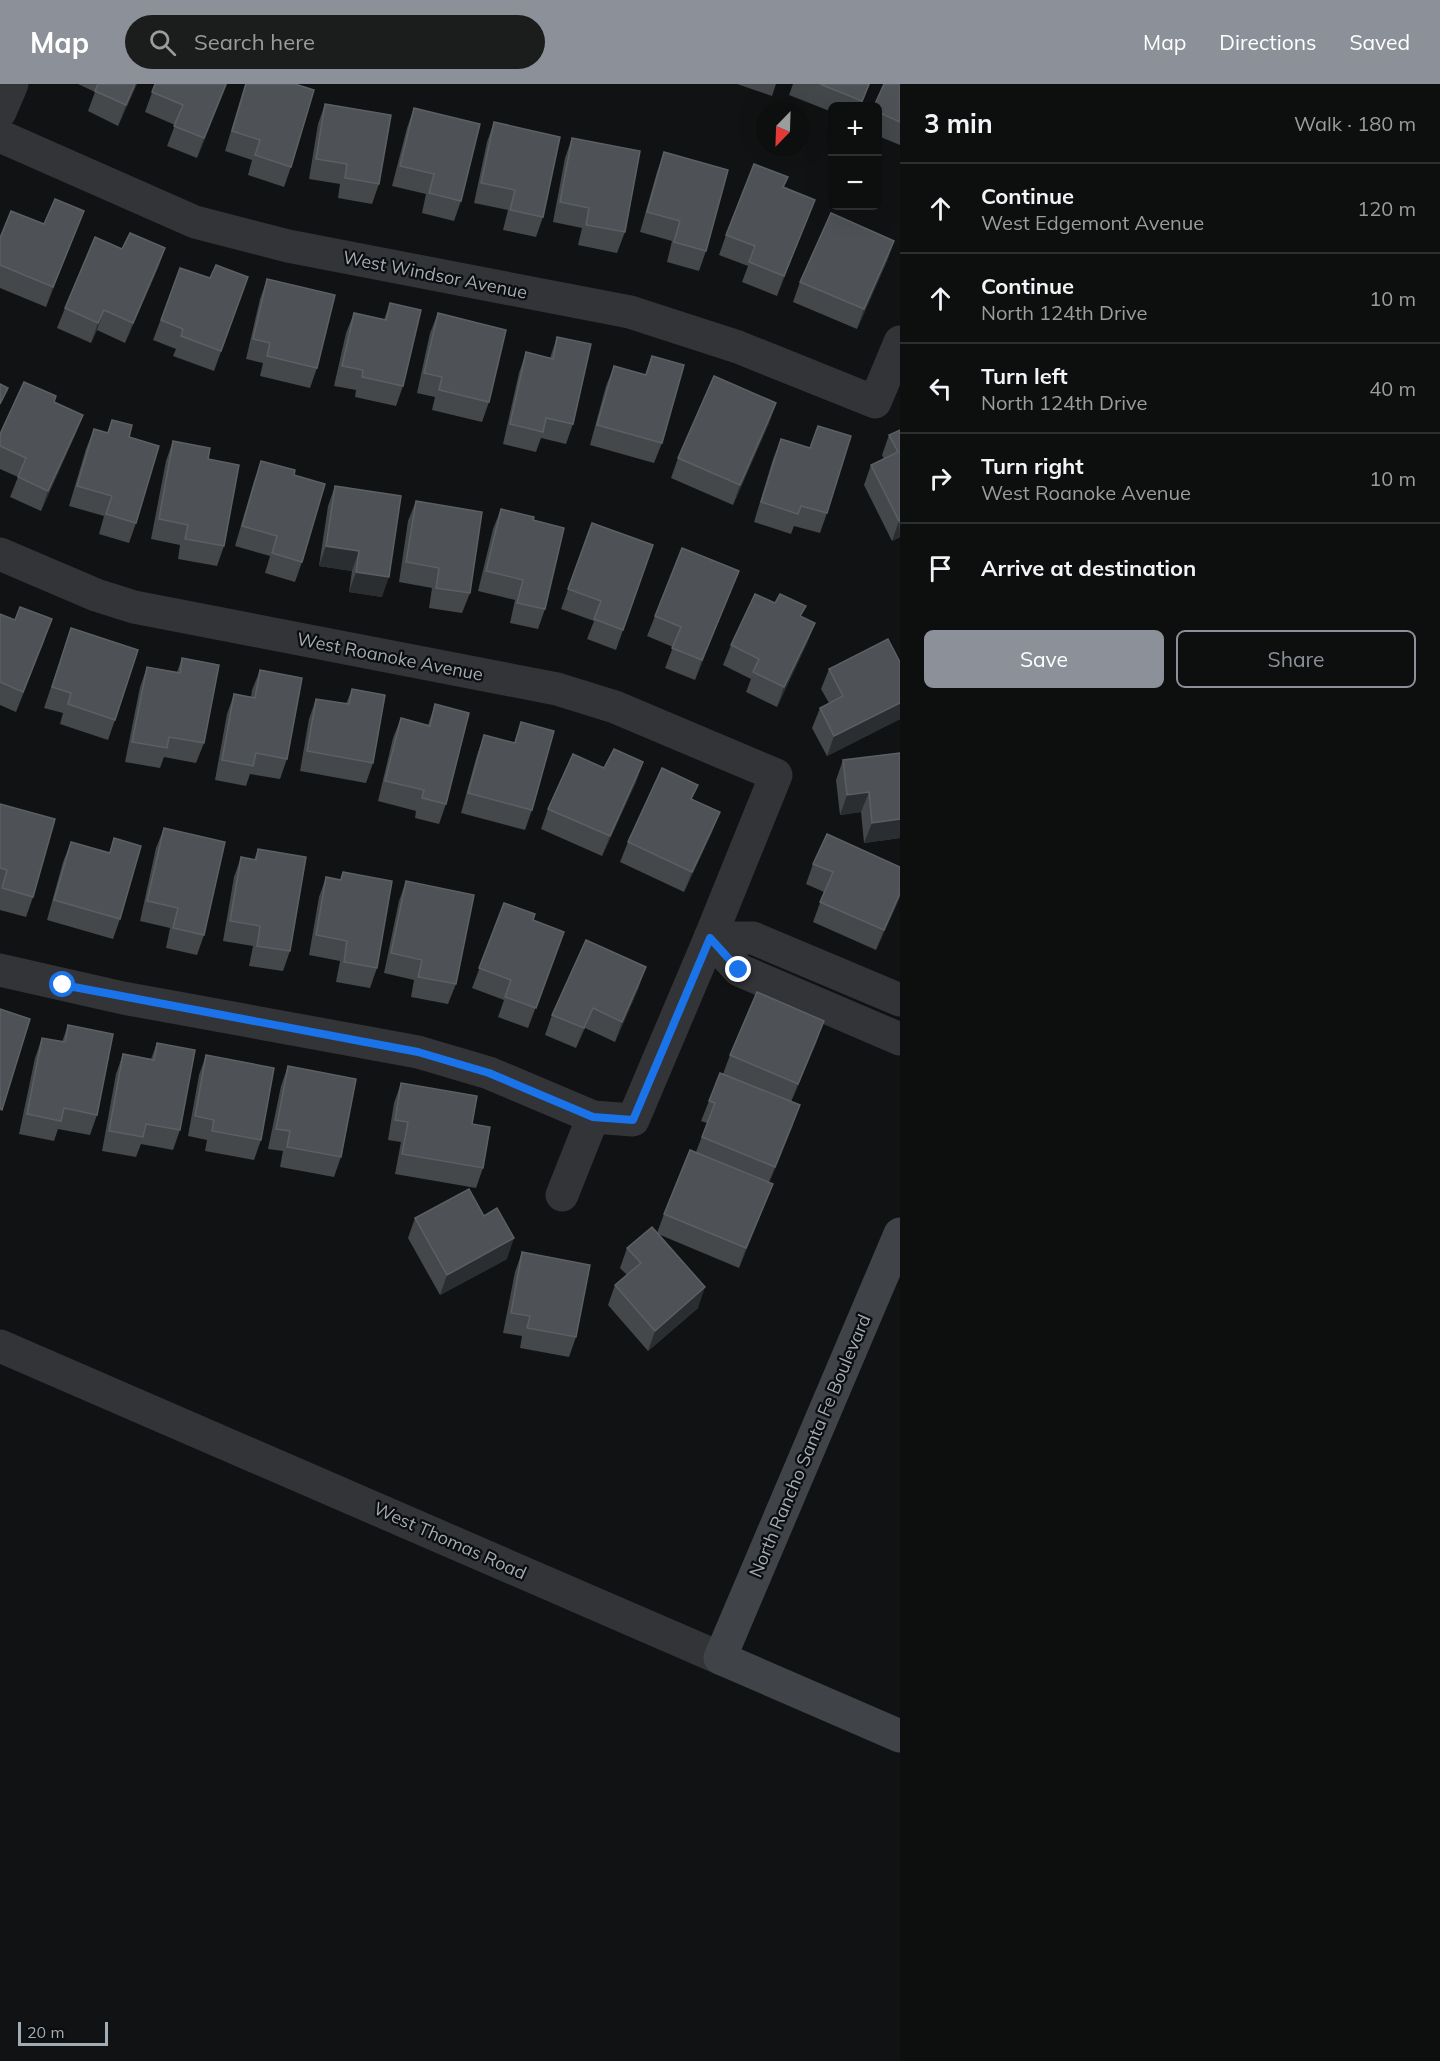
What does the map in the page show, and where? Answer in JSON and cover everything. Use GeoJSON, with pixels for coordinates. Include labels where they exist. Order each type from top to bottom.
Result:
{"type":"FeatureCollection","features":[{"type":"Feature","properties":{"kind":"street"},"geometry":{"type":"LineString","coordinates":[[0,112],[12,84]]}},
{"type":"Feature","properties":{"kind":"street","name":"West Windsor Avenue"},"geometry":{"type":"LineString","coordinates":[[0,136],[195,222],[242,236],[630,312],[738,347],[875,402],[900,342]]}},
{"type":"Feature","properties":{"kind":"street","name":"West Roanoke Avenue"},"geometry":{"type":"LineString","coordinates":[[0,554],[96,595],[134,607],[556,688],[615,707],[776,775],[710,938]]}},
{"type":"Feature","properties":{"kind":"street"},"geometry":{"type":"LineString","coordinates":[[710,938],[753,938],[900,1000]]}},
{"type":"Feature","properties":{"kind":"street"},"geometry":{"type":"LineString","coordinates":[[710,938],[739,970],[900,1039]]}},
{"type":"Feature","properties":{"kind":"street"},"geometry":{"type":"LineString","coordinates":[[0,970],[123,998],[418,1052],[489,1073],[593,1117],[633,1120],[710,938]]}},
{"type":"Feature","properties":{"kind":"street"},"geometry":{"type":"LineString","coordinates":[[562,1196],[593,1117]]}},
{"type":"Feature","properties":{"kind":"street","name":"North Rancho Santa Fe Boulevard"},"geometry":{"type":"LineString","coordinates":[[720,1658],[900,1234]]}},
{"type":"Feature","properties":{"kind":"street","name":"West Thomas Road"},"geometry":{"type":"LineString","coordinates":[[0,1346],[900,1736]]}},
{"type":"Feature","properties":{"kind":"building"},"geometry":{"type":"Polygon","coordinates":[[[98,84],[135,84],[126,105],[95,91],[98,84]]]}},
{"type":"Feature","properties":{"kind":"building"},"geometry":{"type":"Polygon","coordinates":[[[155,84],[226,84],[204,138],[174,126],[183,105],[152,92],[155,84]]]}},
{"type":"Feature","properties":{"kind":"building"},"geometry":{"type":"Polygon","coordinates":[[[246,84],[295,84],[314,90],[291,167],[255,155],[260,140],[232,131],[246,84]]]}},
{"type":"Feature","properties":{"kind":"building"},"geometry":{"type":"Polygon","coordinates":[[[820,84],[869,84],[862,101],[820,84]]]}},
{"type":"Feature","properties":{"kind":"building"},"geometry":{"type":"Polygon","coordinates":[[[884,84],[900,84],[900,122],[882,114],[882,102],[876,102],[884,84]]]}},
{"type":"Feature","properties":{"kind":"building"},"geometry":{"type":"Polygon","coordinates":[[[325,104],[391,115],[379,184],[345,178],[347,164],[316,159],[325,104]]]}},
{"type":"Feature","properties":{"kind":"building"},"geometry":{"type":"Polygon","coordinates":[[[414,108],[480,124],[461,201],[429,193],[434,174],[400,166],[414,108]]]}},
{"type":"Feature","properties":{"kind":"building"},"geometry":{"type":"Polygon","coordinates":[[[494,122],[560,137],[543,217],[510,210],[515,190],[481,183],[494,122]]]}},
{"type":"Feature","properties":{"kind":"building"},"geometry":{"type":"Polygon","coordinates":[[[572,138],[640,151],[625,232],[586,225],[589,208],[560,202],[572,138]]]}},
{"type":"Feature","properties":{"kind":"building"},"geometry":{"type":"Polygon","coordinates":[[[664,152],[728,170],[706,251],[674,242],[680,221],[647,212],[664,152]]]}},
{"type":"Feature","properties":{"kind":"building"},"geometry":{"type":"Polygon","coordinates":[[[754,164],[788,177],[783,187],[815,200],[784,276],[749,262],[755,246],[726,235],[754,164]]]}},
{"type":"Feature","properties":{"kind":"building"},"geometry":{"type":"Polygon","coordinates":[[[55,199],[84,211],[53,287],[0,265],[0,238],[11,211],[44,224],[55,199]]]}},
{"type":"Feature","properties":{"kind":"building"},"geometry":{"type":"Polygon","coordinates":[[[831,213],[894,241],[864,309],[800,282],[831,213]]]}},
{"type":"Feature","properties":{"kind":"building"},"geometry":{"type":"Polygon","coordinates":[[[130,233],[165,248],[133,323],[104,310],[98,323],[65,308],[95,237],[122,249],[130,233]]]}},
{"type":"Feature","properties":{"kind":"building"},"geometry":{"type":"Polygon","coordinates":[[[216,265],[248,277],[221,351],[181,336],[183,329],[161,320],[180,268],[210,278],[216,265]]]}},
{"type":"Feature","properties":{"kind":"building"},"geometry":{"type":"Polygon","coordinates":[[[267,279],[335,295],[317,368],[267,356],[270,343],[253,339],[267,279]]]}},
{"type":"Feature","properties":{"kind":"building"},"geometry":{"type":"Polygon","coordinates":[[[390,303],[421,310],[403,386],[362,377],[363,370],[342,366],[354,313],[386,320],[390,303]]]}},
{"type":"Feature","properties":{"kind":"building"},"geometry":{"type":"Polygon","coordinates":[[[438,313],[506,330],[489,402],[439,390],[442,377],[424,373],[438,313]]]}},
{"type":"Feature","properties":{"kind":"building"},"geometry":{"type":"Polygon","coordinates":[[[557,337],[591,344],[573,424],[546,418],[543,432],[510,424],[526,352],[553,359],[557,337]]]}},
{"type":"Feature","properties":{"kind":"building"},"geometry":{"type":"Polygon","coordinates":[[[652,356],[684,365],[662,443],[597,425],[614,366],[646,375],[652,356]]]}},
{"type":"Feature","properties":{"kind":"building"},"geometry":{"type":"Polygon","coordinates":[[[714,376],[776,403],[740,485],[678,458],[714,376]]]}},
{"type":"Feature","properties":{"kind":"building"},"geometry":{"type":"Polygon","coordinates":[[[24,382],[56,396],[54,402],[83,415],[48,491],[18,477],[26,458],[0,446],[0,434],[24,382]]]}},
{"type":"Feature","properties":{"kind":"building"},"geometry":{"type":"Polygon","coordinates":[[[0,384],[8,388],[0,404],[0,384]]]}},
{"type":"Feature","properties":{"kind":"building"},"geometry":{"type":"Polygon","coordinates":[[[112,420],[132,425],[129,437],[159,446],[136,523],[106,514],[112,496],[77,486],[94,429],[108,433],[112,420]]]}},
{"type":"Feature","properties":{"kind":"building"},"geometry":{"type":"Polygon","coordinates":[[[818,426],[851,436],[827,513],[801,506],[798,514],[761,502],[781,439],[810,448],[818,426]]]}},
{"type":"Feature","properties":{"kind":"building"},"geometry":{"type":"Polygon","coordinates":[[[900,430],[899,521],[871,465],[898,452],[889,435],[900,430]]]}},
{"type":"Feature","properties":{"kind":"building"},"geometry":{"type":"Polygon","coordinates":[[[173,441],[210,448],[208,459],[239,465],[224,546],[185,539],[188,525],[159,519],[173,441]]]}},
{"type":"Feature","properties":{"kind":"building"},"geometry":{"type":"Polygon","coordinates":[[[261,461],[295,470],[294,475],[325,484],[302,562],[272,553],[277,536],[242,526],[261,461]]]}},
{"type":"Feature","properties":{"kind":"building"},"geometry":{"type":"Polygon","coordinates":[[[335,486],[401,496],[389,577],[356,572],[359,551],[326,546],[335,486]]]}},
{"type":"Feature","properties":{"kind":"building"},"geometry":{"type":"Polygon","coordinates":[[[416,501],[482,512],[470,593],[436,588],[439,568],[406,562],[416,501]]]}},
{"type":"Feature","properties":{"kind":"building"},"geometry":{"type":"Polygon","coordinates":[[[501,509],[534,517],[533,520],[564,528],[545,609],[517,603],[523,580],[486,571],[501,509]]]}},
{"type":"Feature","properties":{"kind":"building"},"geometry":{"type":"Polygon","coordinates":[[[592,523],[653,545],[623,630],[594,619],[601,601],[568,589],[592,523]]]}},
{"type":"Feature","properties":{"kind":"building"},"geometry":{"type":"Polygon","coordinates":[[[682,548],[739,571],[702,660],[672,648],[681,627],[655,616],[682,548]]]}},
{"type":"Feature","properties":{"kind":"building"},"geometry":{"type":"Polygon","coordinates":[[[755,594],[775,603],[780,594],[806,606],[800,616],[815,623],[784,687],[753,672],[759,659],[731,645],[755,594]]]}},
{"type":"Feature","properties":{"kind":"building"},"geometry":{"type":"Polygon","coordinates":[[[20,607],[52,619],[23,692],[0,682],[0,614],[15,620],[20,607]]]}},
{"type":"Feature","properties":{"kind":"building"},"geometry":{"type":"Polygon","coordinates":[[[71,628],[138,650],[115,720],[68,704],[71,693],[52,687],[71,628]]]}},
{"type":"Feature","properties":{"kind":"building"},"geometry":{"type":"Polygon","coordinates":[[[888,639],[900,662],[900,703],[834,736],[820,708],[843,696],[829,669],[888,639]]]}},
{"type":"Feature","properties":{"kind":"building"},"geometry":{"type":"Polygon","coordinates":[[[182,658],[219,665],[204,743],[169,737],[167,748],[132,742],[147,667],[180,673],[182,658]]]}},
{"type":"Feature","properties":{"kind":"building"},"geometry":{"type":"Polygon","coordinates":[[[260,670],[302,678],[287,759],[256,753],[253,766],[222,760],[234,694],[255,698],[260,670]]]}},
{"type":"Feature","properties":{"kind":"building"},"geometry":{"type":"Polygon","coordinates":[[[352,689],[385,695],[373,763],[307,751],[316,699],[349,704],[352,689]]]}},
{"type":"Feature","properties":{"kind":"building"},"geometry":{"type":"Polygon","coordinates":[[[435,704],[469,713],[446,804],[422,798],[424,790],[385,781],[401,718],[430,726],[435,704]]]}},
{"type":"Feature","properties":{"kind":"building"},"geometry":{"type":"Polygon","coordinates":[[[521,722],[554,731],[532,810],[468,793],[484,735],[515,743],[521,722]]]}},
{"type":"Feature","properties":{"kind":"building"},"geometry":{"type":"Polygon","coordinates":[[[614,749],[643,762],[610,836],[548,809],[573,754],[604,768],[614,749]]]}},
{"type":"Feature","properties":{"kind":"building"},"geometry":{"type":"Polygon","coordinates":[[[900,753],[900,819],[872,823],[869,792],[847,795],[843,760],[900,753]]]}},
{"type":"Feature","properties":{"kind":"building"},"geometry":{"type":"Polygon","coordinates":[[[662,768],[698,785],[691,799],[720,812],[692,872],[628,842],[662,768]]]}},
{"type":"Feature","properties":{"kind":"building"},"geometry":{"type":"Polygon","coordinates":[[[0,804],[55,819],[33,897],[2,888],[7,870],[0,868],[0,804]]]}},
{"type":"Feature","properties":{"kind":"building"},"geometry":{"type":"Polygon","coordinates":[[[164,828],[225,842],[204,935],[173,928],[178,908],[147,901],[164,828]]]}},
{"type":"Feature","properties":{"kind":"building"},"geometry":{"type":"Polygon","coordinates":[[[827,834],[900,867],[900,893],[884,930],[820,902],[833,872],[813,864],[827,834]]]}},
{"type":"Feature","properties":{"kind":"building"},"geometry":{"type":"Polygon","coordinates":[[[114,838],[141,846],[120,919],[54,900],[71,842],[110,853],[114,838]]]}},
{"type":"Feature","properties":{"kind":"building"},"geometry":{"type":"Polygon","coordinates":[[[258,849],[306,857],[290,951],[257,946],[260,926],[230,921],[241,857],[256,860],[258,849]]]}},
{"type":"Feature","properties":{"kind":"building"},"geometry":{"type":"Polygon","coordinates":[[[343,872],[392,881],[377,968],[344,962],[347,941],[316,935],[326,877],[341,880],[343,872]]]}},
{"type":"Feature","properties":{"kind":"building"},"geometry":{"type":"Polygon","coordinates":[[[406,881],[474,895],[456,984],[418,977],[422,960],[391,953],[406,881]]]}},
{"type":"Feature","properties":{"kind":"building"},"geometry":{"type":"Polygon","coordinates":[[[504,903],[535,914],[533,920],[564,932],[536,1008],[505,997],[511,980],[479,968],[504,903]]]}},
{"type":"Feature","properties":{"kind":"building"},"geometry":{"type":"Polygon","coordinates":[[[586,940],[646,967],[622,1022],[593,1008],[584,1028],[552,1015],[586,940]]]}},
{"type":"Feature","properties":{"kind":"building"},"geometry":{"type":"Polygon","coordinates":[[[757,992],[824,1021],[798,1084],[730,1055],[757,992]]]}},
{"type":"Feature","properties":{"kind":"building"},"geometry":{"type":"Polygon","coordinates":[[[0,1009],[30,1019],[2,1110],[0,1109],[0,1009]]]}},
{"type":"Feature","properties":{"kind":"building"},"geometry":{"type":"Polygon","coordinates":[[[68,1025],[113,1034],[97,1115],[64,1108],[61,1121],[27,1114],[42,1038],[65,1042],[68,1025]]]}},
{"type":"Feature","properties":{"kind":"building"},"geometry":{"type":"Polygon","coordinates":[[[157,1043],[195,1050],[180,1130],[146,1124],[143,1137],[109,1131],[123,1054],[154,1060],[157,1043]]]}},
{"type":"Feature","properties":{"kind":"building"},"geometry":{"type":"Polygon","coordinates":[[[206,1055],[274,1068],[261,1140],[212,1131],[214,1120],[195,1116],[206,1055]]]}},
{"type":"Feature","properties":{"kind":"building"},"geometry":{"type":"Polygon","coordinates":[[[288,1066],[356,1079],[341,1157],[287,1147],[290,1131],[276,1129],[288,1066]]]}},
{"type":"Feature","properties":{"kind":"building"},"geometry":{"type":"Polygon","coordinates":[[[720,1073],[800,1105],[775,1167],[702,1137],[715,1103],[709,1101],[720,1073]]]}},
{"type":"Feature","properties":{"kind":"building"},"geometry":{"type":"Polygon","coordinates":[[[401,1083],[477,1096],[472,1124],[490,1127],[483,1168],[402,1154],[408,1122],[395,1120],[401,1083]]]}},
{"type":"Feature","properties":{"kind":"building"},"geometry":{"type":"Polygon","coordinates":[[[690,1150],[773,1184],[746,1248],[664,1214],[690,1150]]]}},
{"type":"Feature","properties":{"kind":"building"},"geometry":{"type":"Polygon","coordinates":[[[469,1189],[484,1216],[497,1208],[514,1238],[447,1275],[415,1218],[469,1189]]]}},
{"type":"Feature","properties":{"kind":"building"},"geometry":{"type":"Polygon","coordinates":[[[652,1227],[705,1287],[655,1331],[615,1285],[641,1263],[627,1248],[652,1227]]]}},
{"type":"Feature","properties":{"kind":"building"},"geometry":{"type":"Polygon","coordinates":[[[522,1252],[590,1265],[576,1337],[527,1328],[530,1316],[511,1313],[522,1252]]]}},
{"type":"Feature","properties":{"kind":"route"},"geometry":{"type":"LineString","coordinates":[[63,985],[418,1052],[489,1073],[593,1117],[633,1120],[710,938],[739,970]]}}]}
